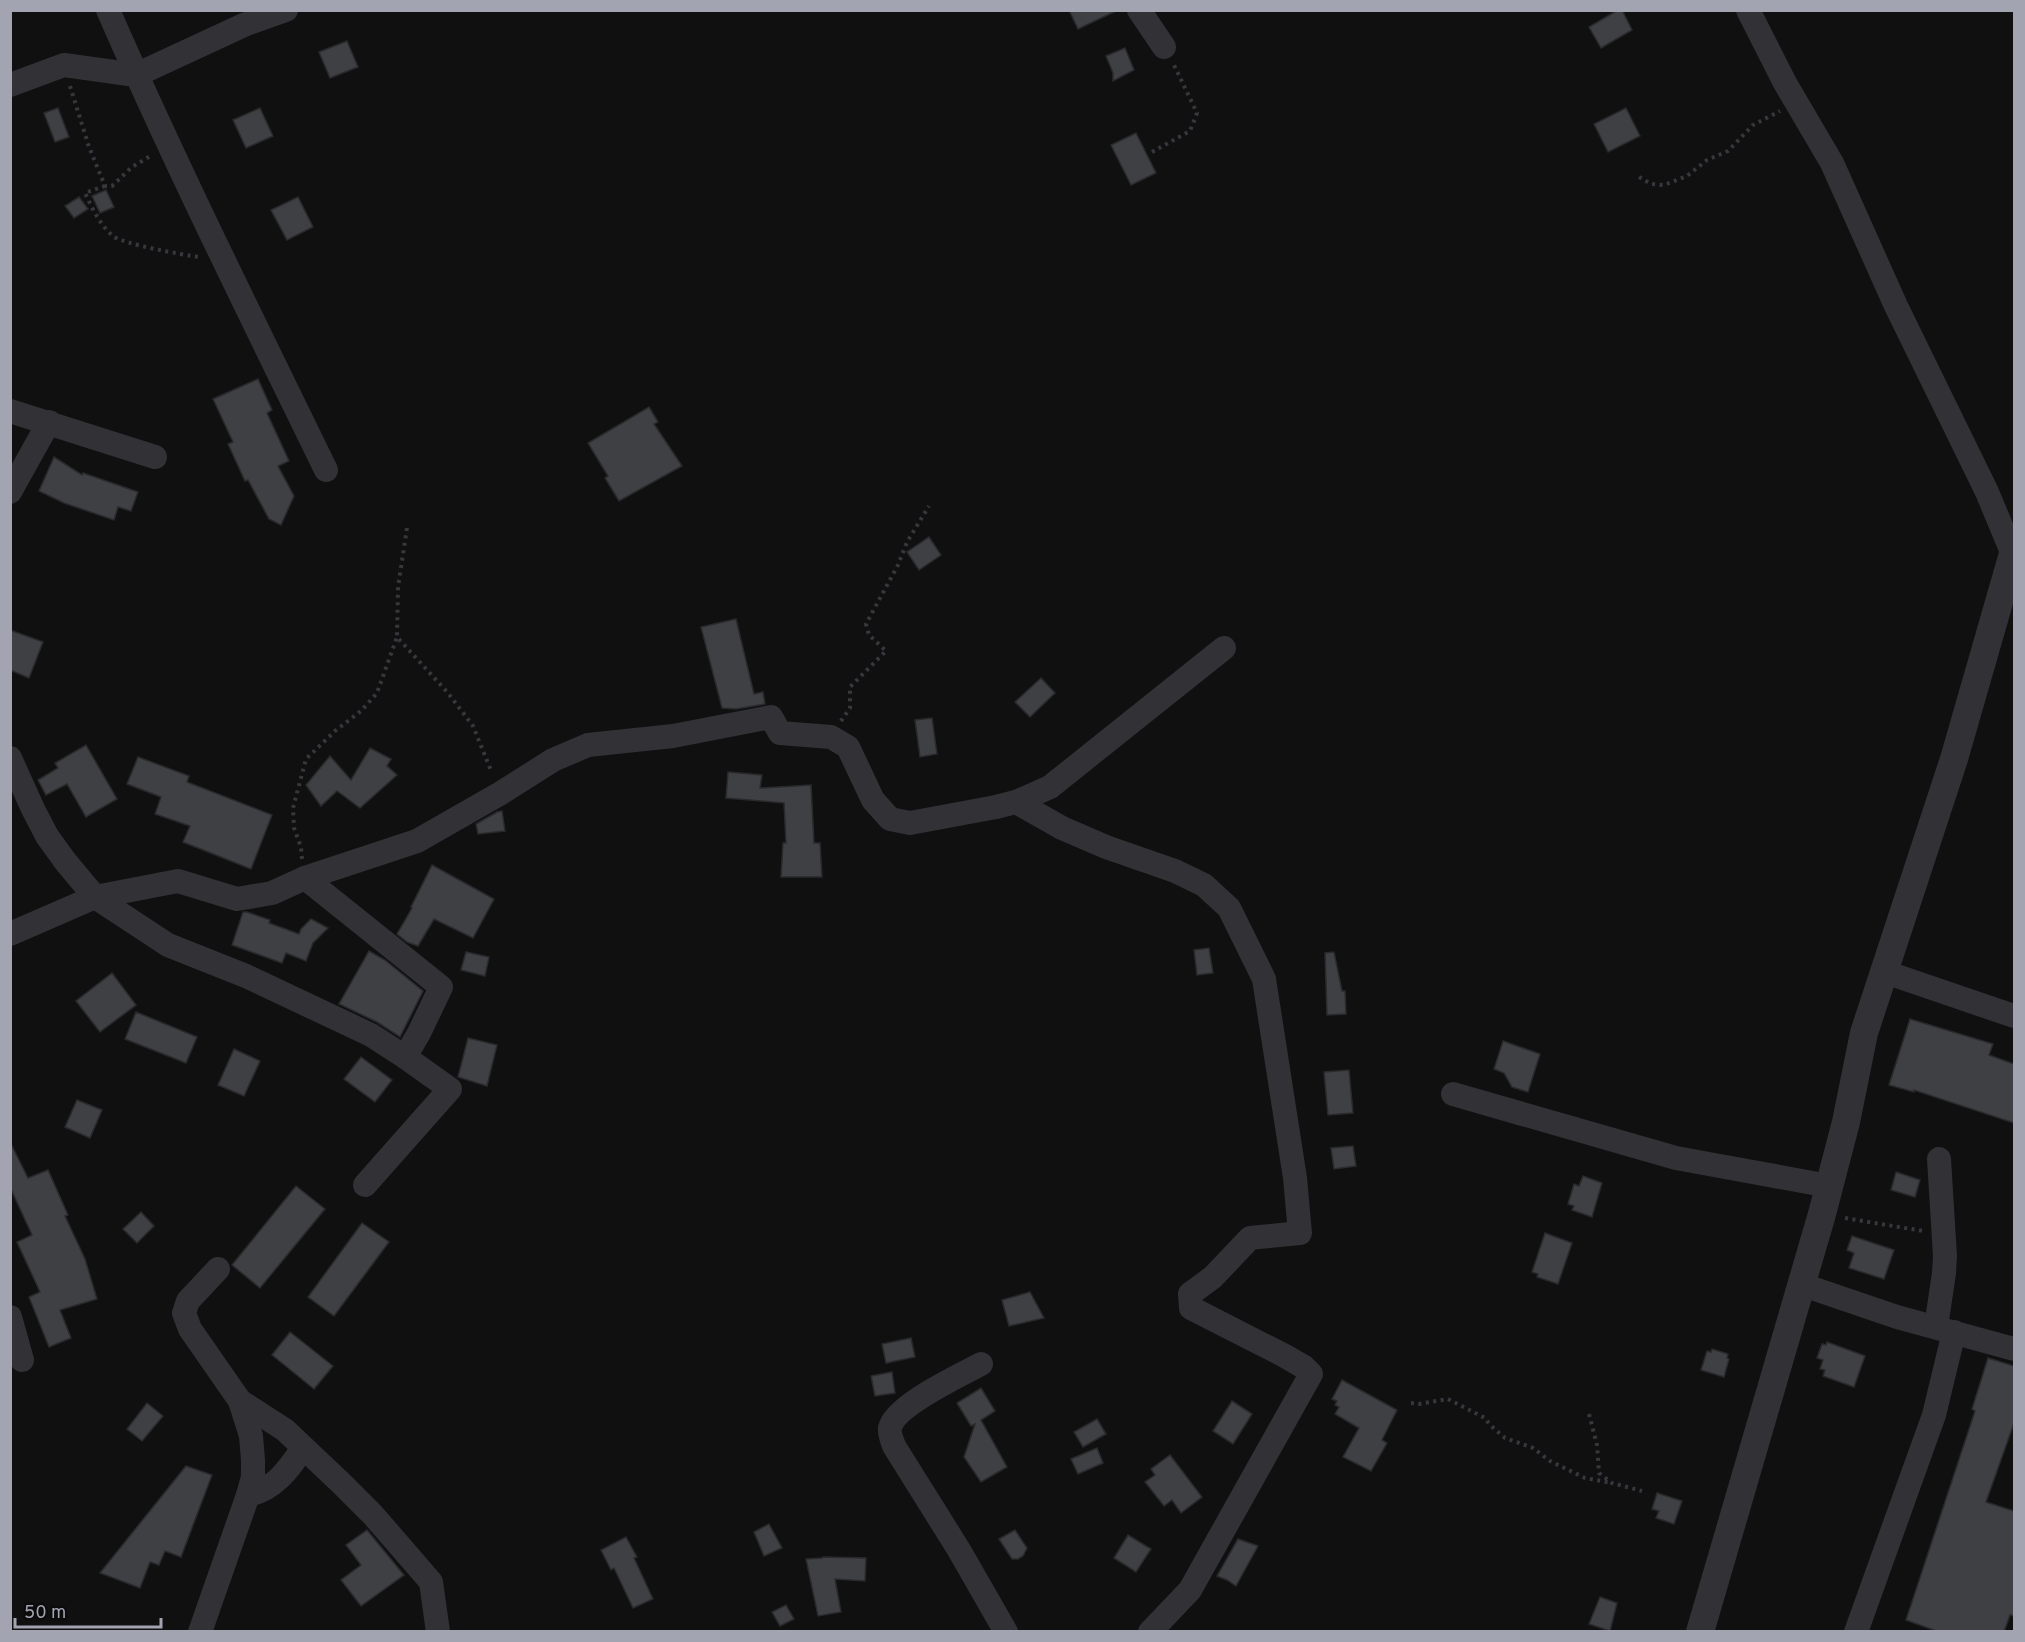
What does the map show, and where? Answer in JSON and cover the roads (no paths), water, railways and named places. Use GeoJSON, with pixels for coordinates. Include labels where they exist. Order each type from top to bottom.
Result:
{"type":"FeatureCollection","features":[{"type":"Feature","properties":{"kind":"street"},"geometry":{"type":"LineString","coordinates":[[108,10],[136,75],[223,259],[326,470]]}},
{"type":"Feature","properties":{"kind":"street"},"geometry":{"type":"LineString","coordinates":[[10,85],[64,65],[136,75],[247,17],[286,10]]}},
{"type":"Feature","properties":{"kind":"street"},"geometry":{"type":"LineString","coordinates":[[1140,10],[1164,47]]}},
{"type":"Feature","properties":{"kind":"street"},"geometry":{"type":"LineString","coordinates":[[1700,1632],[1803,1284],[1846,1122],[1864,1033],[1954,759],[2014,554],[1987,492],[1896,306],[1832,164],[1796,102],[1748,10]]}},
{"type":"Feature","properties":{"kind":"street"},"geometry":{"type":"LineString","coordinates":[[10,411],[155,457]]}},
{"type":"Feature","properties":{"kind":"street"},"geometry":{"type":"LineString","coordinates":[[10,492],[49,422]]}},
{"type":"Feature","properties":{"kind":"street"},"geometry":{"type":"LineString","coordinates":[[10,934],[95,897],[178,881],[237,899],[272,893],[305,878],[417,841],[553,760],[588,745],[672,736],[771,717],[780,733],[831,736],[848,747],[873,800],[890,819],[910,823],[1016,802],[1050,787],[1224,648]]}},
{"type":"Feature","properties":{"kind":"street"},"geometry":{"type":"LineString","coordinates":[[10,758],[47,836],[64,861],[95,897],[168,945],[246,976],[360,1030],[405,1057],[450,1089],[365,1185]]}},
{"type":"Feature","properties":{"kind":"street"},"geometry":{"type":"LineString","coordinates":[[1016,802],[1062,828],[1106,847],[1175,871],[1204,885],[1229,908],[1264,979],[1295,1178],[1300,1233],[1250,1238],[1213,1277],[1190,1294],[1191,1308],[1285,1356],[1311,1374],[1190,1590],[1150,1632]]}},
{"type":"Feature","properties":{"kind":"street"},"geometry":{"type":"LineString","coordinates":[[305,878],[441,987],[405,1057]]}},
{"type":"Feature","properties":{"kind":"street"},"geometry":{"type":"LineString","coordinates":[[1885,972],[2014,1016]]}},
{"type":"Feature","properties":{"kind":"street"},"geometry":{"type":"LineString","coordinates":[[1454,1094],[1676,1158],[1829,1186]]}},
{"type":"Feature","properties":{"kind":"street"},"geometry":{"type":"LineString","coordinates":[[1856,1632],[1934,1414],[1945,1329],[1945,1234],[1939,1159]]}},
{"type":"Feature","properties":{"kind":"street"},"geometry":{"type":"LineString","coordinates":[[200,1632],[253,1477],[251,1436],[240,1401],[190,1329],[184,1313],[188,1301],[218,1269]]}},
{"type":"Feature","properties":{"kind":"street"},"geometry":{"type":"LineString","coordinates":[[1803,1284],[1897,1317],[2014,1349]]}},
{"type":"Feature","properties":{"kind":"street"},"geometry":{"type":"LineString","coordinates":[[10,1317],[22,1360]]}},
{"type":"Feature","properties":{"kind":"street"},"geometry":{"type":"LineString","coordinates":[[981,1364],[907,1406],[890,1426],[890,1433],[894,1446],[959,1550],[1006,1632]]}},
{"type":"Feature","properties":{"kind":"street"},"geometry":{"type":"LineString","coordinates":[[240,1401],[285,1430],[373,1515],[431,1582],[438,1632]]}},
{"type":"Feature","properties":{"kind":"street"},"geometry":{"type":"LineString","coordinates":[[248,1495],[259,1493],[272,1486],[303,1448]]}}]}
